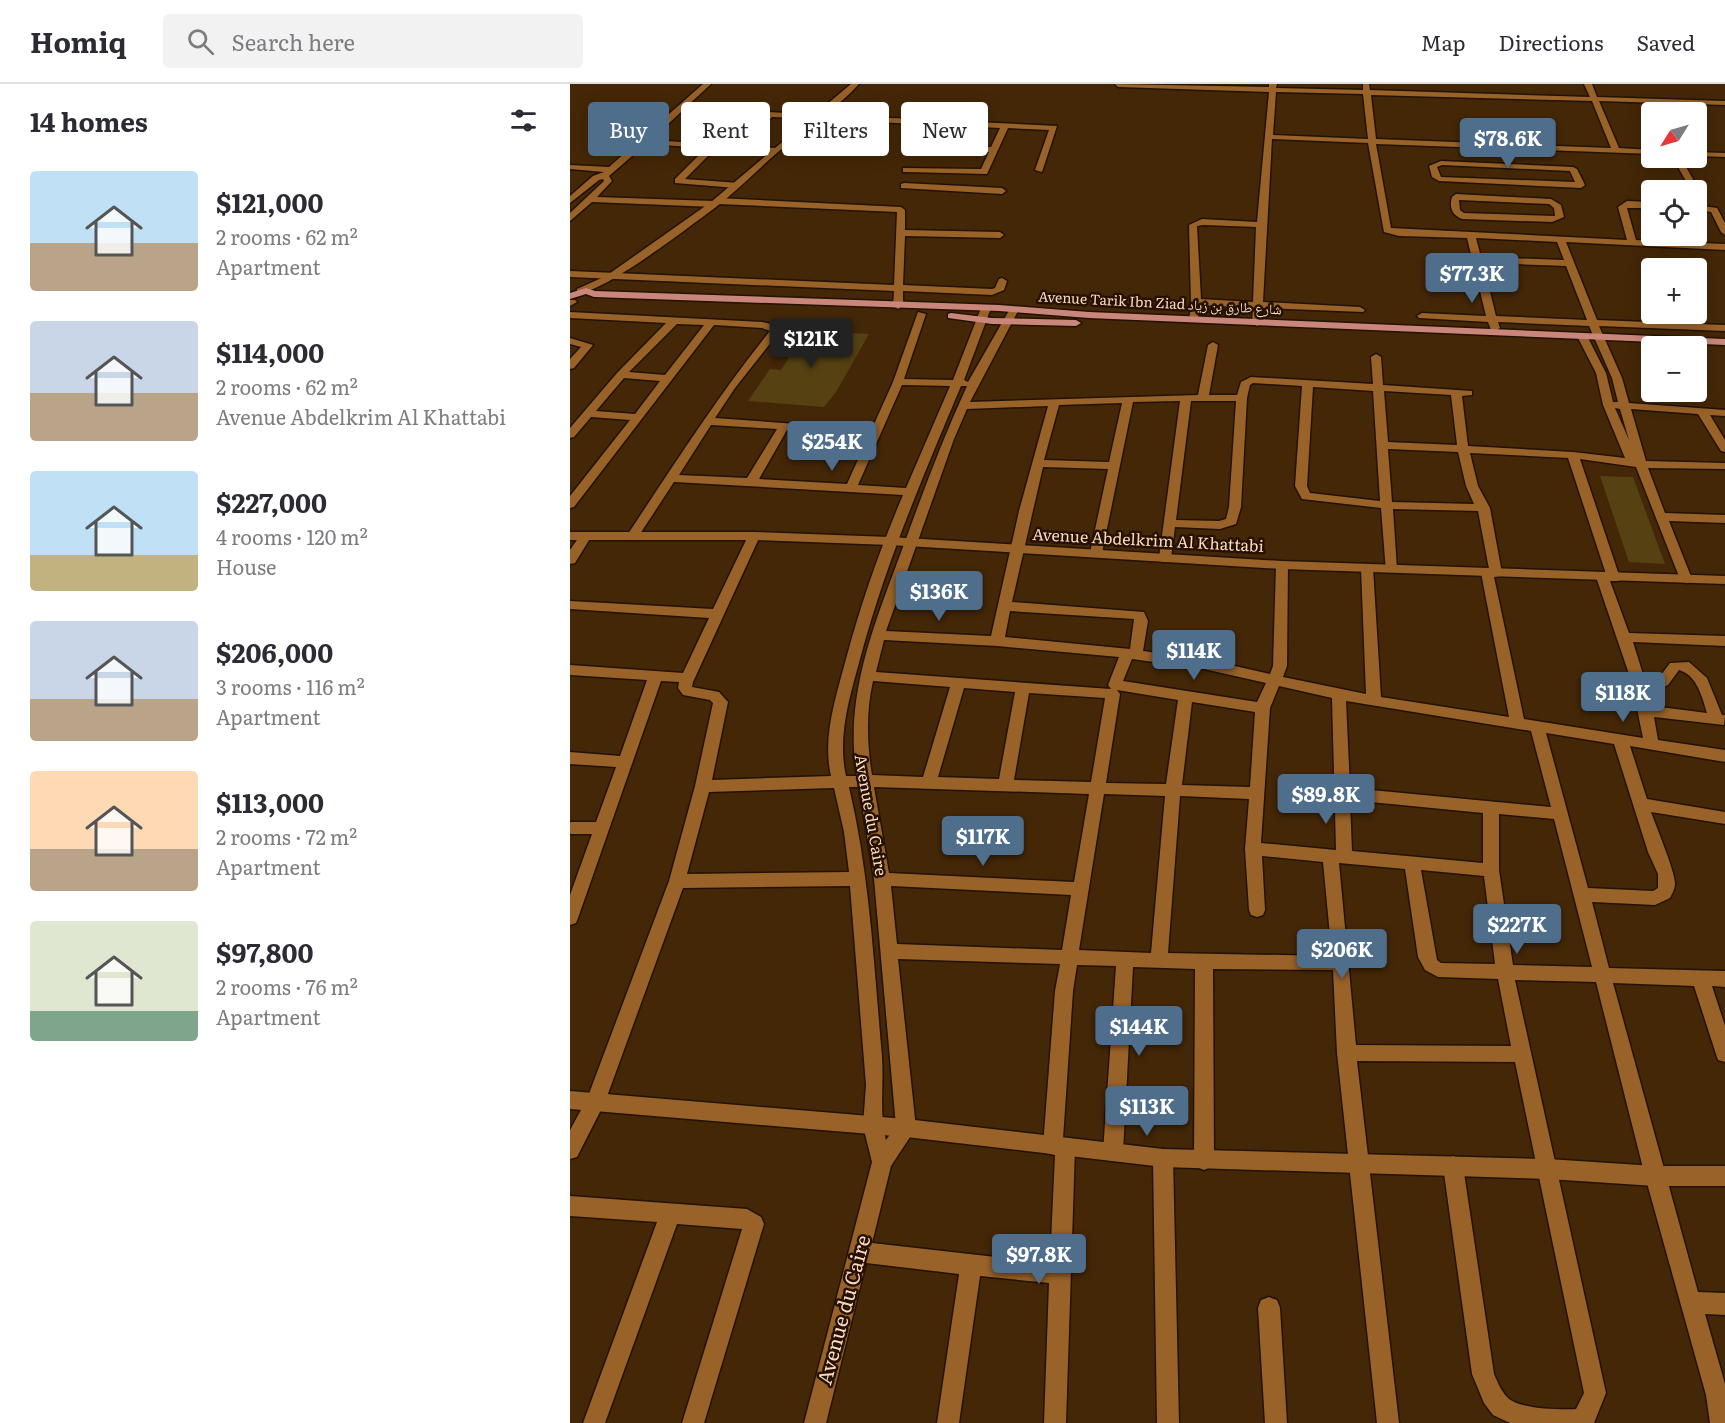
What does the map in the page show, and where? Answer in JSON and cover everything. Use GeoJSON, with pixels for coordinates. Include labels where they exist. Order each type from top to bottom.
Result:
{"type":"FeatureCollection","features":[{"type":"Feature","properties":{"kind":"main road"},"geometry":{"type":"LineString","coordinates":[[572,298],[592,296]]}},
{"type":"Feature","properties":{"kind":"main road","name":"Avenue Tarik Ibn Ziad شارع طارق بن زياد"},"geometry":{"type":"LineString","coordinates":[[592,296],[898,306],[983,314]]}},
{"type":"Feature","properties":{"kind":"main road","name":"Avenue Tarik Ibn Ziad شارع طارق بن زياد"},"geometry":{"type":"LineString","coordinates":[[592,296],[921,314],[1193,320],[1496,331],[1641,344]]}},
{"type":"Feature","properties":{"kind":"main road","name":"Avenue Tarik Ibn Ziad شارع طارق بن زياد"},"geometry":{"type":"LineString","coordinates":[[1010,315],[1169,325],[1584,339]]}},
{"type":"Feature","properties":{"kind":"main road","name":"Avenue Tarik Ibn Ziad شارع طارق بن زياد"},"geometry":{"type":"LineString","coordinates":[[1600,340],[1725,342]]}},
{"type":"Feature","properties":{"kind":"main road"},"geometry":{"type":"LineString","coordinates":[[1707,349],[1725,350]]}},
{"type":"Feature","properties":{"kind":"street"},"geometry":{"type":"LineString","coordinates":[[669,120],[706,84]]}},
{"type":"Feature","properties":{"kind":"street"},"geometry":{"type":"LineString","coordinates":[[835,102],[855,84]]}},
{"type":"Feature","properties":{"kind":"street"},"geometry":{"type":"LineString","coordinates":[[1588,84],[1616,151]]}},
{"type":"Feature","properties":{"kind":"street"},"geometry":{"type":"LineString","coordinates":[[1118,86],[1367,88],[1595,100],[1721,103],[1725,115]]}},
{"type":"Feature","properties":{"kind":"street"},"geometry":{"type":"LineString","coordinates":[[1257,323],[1261,225],[1273,87]]}},
{"type":"Feature","properties":{"kind":"street"},"geometry":{"type":"LineString","coordinates":[[1367,88],[1372,141],[1387,230],[1400,233],[1641,242]]}},
{"type":"Feature","properties":{"kind":"street"},"geometry":{"type":"LineString","coordinates":[[889,120],[1054,128],[1039,170]]}},
{"type":"Feature","properties":{"kind":"street"},"geometry":{"type":"LineString","coordinates":[[898,306],[901,210],[906,168],[984,172],[1005,126]]}},
{"type":"Feature","properties":{"kind":"street"},"geometry":{"type":"LineString","coordinates":[[1268,138],[1641,152]]}},
{"type":"Feature","properties":{"kind":"street"},"geometry":{"type":"LineString","coordinates":[[572,298],[610,277],[716,203],[782,145]]}},
{"type":"Feature","properties":{"kind":"street"},"geometry":{"type":"LineString","coordinates":[[1497,147],[1500,165]]}},
{"type":"Feature","properties":{"kind":"street"},"geometry":{"type":"LineString","coordinates":[[770,150],[776,150]]}},
{"type":"Feature","properties":{"kind":"street"},"geometry":{"type":"LineString","coordinates":[[988,150],[994,150]]}},
{"type":"Feature","properties":{"kind":"street"},"geometry":{"type":"LineString","coordinates":[[1707,154],[1725,155]]}},
{"type":"Feature","properties":{"kind":"street"},"geometry":{"type":"LineString","coordinates":[[570,200],[574,192],[608,172],[627,156]]}},
{"type":"Feature","properties":{"kind":"street"},"geometry":{"type":"LineString","coordinates":[[703,156],[678,181],[736,185]]}},
{"type":"Feature","properties":{"kind":"street"},"geometry":{"type":"LineString","coordinates":[[1441,163],[1573,169],[1581,183],[1577,186],[1499,182],[1438,178],[1433,165],[1441,163]]}},
{"type":"Feature","properties":{"kind":"street"},"geometry":{"type":"LineString","coordinates":[[570,167],[608,172]]}},
{"type":"Feature","properties":{"kind":"street"},"geometry":{"type":"LineString","coordinates":[[570,218],[608,181],[608,172]]}},
{"type":"Feature","properties":{"kind":"street"},"geometry":{"type":"LineString","coordinates":[[1499,182],[1502,199]]}},
{"type":"Feature","properties":{"kind":"street"},"geometry":{"type":"LineString","coordinates":[[904,186],[1002,191]]}},
{"type":"Feature","properties":{"kind":"street"},"geometry":{"type":"LineString","coordinates":[[1459,197],[1551,202],[1557,205],[1560,214],[1557,219],[1515,218],[1460,215],[1457,214],[1454,199],[1459,197]]}},
{"type":"Feature","properties":{"kind":"street"},"geometry":{"type":"LineString","coordinates":[[591,199],[901,210]]}},
{"type":"Feature","properties":{"kind":"street"},"geometry":{"type":"LineString","coordinates":[[1632,243],[1622,207],[1627,204],[1641,205]]}},
{"type":"Feature","properties":{"kind":"street"},"geometry":{"type":"LineString","coordinates":[[1707,208],[1714,210],[1725,230]]}},
{"type":"Feature","properties":{"kind":"street"},"geometry":{"type":"LineString","coordinates":[[1515,218],[1520,237]]}},
{"type":"Feature","properties":{"kind":"street"},"geometry":{"type":"LineString","coordinates":[[1193,320],[1196,302],[1193,225],[1202,222],[1261,225]]}},
{"type":"Feature","properties":{"kind":"street"},"geometry":{"type":"LineString","coordinates":[[901,233],[1000,235]]}},
{"type":"Feature","properties":{"kind":"street"},"geometry":{"type":"LineString","coordinates":[[1471,235],[1496,331]]}},
{"type":"Feature","properties":{"kind":"street"},"geometry":{"type":"LineString","coordinates":[[1561,240],[1611,363],[1640,468]]}},
{"type":"Feature","properties":{"kind":"street"},"geometry":{"type":"LineString","coordinates":[[1707,244],[1725,247]]}},
{"type":"Feature","properties":{"kind":"street"},"geometry":{"type":"LineString","coordinates":[[1479,260],[1570,263]]}},
{"type":"Feature","properties":{"kind":"street"},"geometry":{"type":"LineString","coordinates":[[570,274],[992,292],[999,290],[1002,281]]}},
{"type":"Feature","properties":{"kind":"street"},"geometry":{"type":"LineString","coordinates":[[592,296],[610,277]]}},
{"type":"Feature","properties":{"kind":"street"},"geometry":{"type":"LineString","coordinates":[[1196,302],[1360,310]]}},
{"type":"Feature","properties":{"kind":"street"},"geometry":{"type":"LineString","coordinates":[[851,488],[898,382],[921,314]]}},
{"type":"Feature","properties":{"kind":"street","name":"Avenue du Caire"},"geometry":{"type":"LineString","coordinates":[[882,1162],[873,1126],[875,1085],[858,879],[852,832],[840,782],[836,753],[841,703],[863,622],[890,541],[957,383],[983,314]]}},
{"type":"Feature","properties":{"kind":"street"},"geometry":{"type":"LineString","coordinates":[[570,315],[762,325],[772,327],[775,331],[731,386],[632,537]]}},
{"type":"Feature","properties":{"kind":"street","name":"Avenue du Caire"},"geometry":{"type":"LineString","coordinates":[[815,1423],[882,1162],[906,1128],[891,951],[882,879],[866,781],[862,770],[860,740],[862,698],[878,634],[948,439],[973,383],[1010,315]]}},
{"type":"Feature","properties":{"kind":"street"},"geometry":{"type":"LineString","coordinates":[[1422,316],[1725,328]]}},
{"type":"Feature","properties":{"kind":"street"},"geometry":{"type":"LineString","coordinates":[[570,435],[621,375],[674,321]]}},
{"type":"Feature","properties":{"kind":"street"},"geometry":{"type":"LineString","coordinates":[[570,504],[711,323]]}},
{"type":"Feature","properties":{"kind":"street"},"geometry":{"type":"LineString","coordinates":[[1584,339],[1601,373],[1608,405],[1662,517],[1686,579]]}},
{"type":"Feature","properties":{"kind":"street"},"geometry":{"type":"LineString","coordinates":[[570,341],[588,345],[570,366]]}},
{"type":"Feature","properties":{"kind":"street"},"geometry":{"type":"LineString","coordinates":[[1203,398],[1213,345]]}},
{"type":"Feature","properties":{"kind":"street"},"geometry":{"type":"LineString","coordinates":[[1376,357],[1390,569]]}},
{"type":"Feature","properties":{"kind":"street"},"geometry":{"type":"LineString","coordinates":[[621,375],[667,378]]}},
{"type":"Feature","properties":{"kind":"street"},"geometry":{"type":"LineString","coordinates":[[1169,524],[1220,525],[1232,521],[1235,507],[1242,398],[1245,384],[1251,380],[1378,390],[1462,393],[1463,449],[1472,486],[1484,508],[1492,573],[1517,722]]}},
{"type":"Feature","properties":{"kind":"street"},"geometry":{"type":"LineString","coordinates":[[898,382],[973,383]]}},
{"type":"Feature","properties":{"kind":"street"},"geometry":{"type":"LineString","coordinates":[[1308,384],[1301,486],[1304,494],[1312,498],[1386,505],[1484,508]]}},
{"type":"Feature","properties":{"kind":"street"},"geometry":{"type":"LineString","coordinates":[[1165,558],[1186,397]]}},
{"type":"Feature","properties":{"kind":"street"},"geometry":{"type":"LineString","coordinates":[[963,406],[1186,397],[1242,398]]}},
{"type":"Feature","properties":{"kind":"street"},"geometry":{"type":"LineString","coordinates":[[1096,554],[1128,399]]}},
{"type":"Feature","properties":{"kind":"street"},"geometry":{"type":"LineString","coordinates":[[998,641],[1017,549],[1054,402]]}},
{"type":"Feature","properties":{"kind":"street"},"geometry":{"type":"LineString","coordinates":[[1608,405],[1725,412]]}},
{"type":"Feature","properties":{"kind":"street"},"geometry":{"type":"LineString","coordinates":[[1702,411],[1725,449]]}},
{"type":"Feature","properties":{"kind":"street"},"geometry":{"type":"LineString","coordinates":[[588,414],[637,417]]}},
{"type":"Feature","properties":{"kind":"street"},"geometry":{"type":"LineString","coordinates":[[707,421],[810,428]]}},
{"type":"Feature","properties":{"kind":"street"},"geometry":{"type":"LineString","coordinates":[[751,482],[784,426]]}},
{"type":"Feature","properties":{"kind":"street"},"geometry":{"type":"LineString","coordinates":[[1382,444],[1463,449],[1640,468],[1725,466]]}},
{"type":"Feature","properties":{"kind":"street"},"geometry":{"type":"LineString","coordinates":[[1575,460],[1625,637],[1643,692],[1651,744]]}},
{"type":"Feature","properties":{"kind":"street"},"geometry":{"type":"LineString","coordinates":[[1038,463],[1115,466]]}},
{"type":"Feature","properties":{"kind":"street"},"geometry":{"type":"LineString","coordinates":[[671,478],[910,492]]}},
{"type":"Feature","properties":{"kind":"street"},"geometry":{"type":"LineString","coordinates":[[1662,517],[1725,519]]}},
{"type":"Feature","properties":{"kind":"street","name":"Avenue Abdelkrim Al Khattabi"},"geometry":{"type":"LineString","coordinates":[[570,536],[754,536],[890,541],[1366,568],[1725,580]]}},
{"type":"Feature","properties":{"kind":"street"},"geometry":{"type":"LineString","coordinates":[[570,1150],[595,1102],[677,881],[703,786],[721,702],[714,696],[688,691],[685,688],[687,678],[754,536]]}},
{"type":"Feature","properties":{"kind":"street"},"geometry":{"type":"LineString","coordinates":[[570,560],[585,537]]}},
{"type":"Feature","properties":{"kind":"street"},"geometry":{"type":"LineString","coordinates":[[1257,910],[1253,849],[1263,708],[1267,693],[1277,680],[1282,646],[1282,564]]}},
{"type":"Feature","properties":{"kind":"street"},"geometry":{"type":"LineString","coordinates":[[1366,568],[1374,701]]}},
{"type":"Feature","properties":{"kind":"street"},"geometry":{"type":"LineString","coordinates":[[570,605],[716,614]]}},
{"type":"Feature","properties":{"kind":"street"},"geometry":{"type":"LineString","coordinates":[[1005,606],[1139,615],[1141,621],[1131,654],[1114,690],[1069,957],[1059,1033],[1059,1274],[1055,1423]]}},
{"type":"Feature","properties":{"kind":"street"},"geometry":{"type":"LineString","coordinates":[[878,634],[998,641],[1131,654],[1204,664],[1339,695],[1725,756]]}},
{"type":"Feature","properties":{"kind":"street"},"geometry":{"type":"LineString","coordinates":[[1625,637],[1725,641]]}},
{"type":"Feature","properties":{"kind":"street"},"geometry":{"type":"LineString","coordinates":[[1643,692],[1663,681],[1675,666],[1684,665],[1700,677],[1720,720]]}},
{"type":"Feature","properties":{"kind":"street"},"geometry":{"type":"LineString","coordinates":[[570,670],[687,678]]}},
{"type":"Feature","properties":{"kind":"street"},"geometry":{"type":"LineString","coordinates":[[570,918],[575,894],[602,828],[656,676]]}},
{"type":"Feature","properties":{"kind":"street"},"geometry":{"type":"LineString","coordinates":[[867,676],[1023,688],[1114,690],[1186,696],[1263,708]]}},
{"type":"Feature","properties":{"kind":"street"},"geometry":{"type":"LineString","coordinates":[[929,783],[958,683]]}},
{"type":"Feature","properties":{"kind":"street"},"geometry":{"type":"LineString","coordinates":[[1005,786],[1023,688]]}},
{"type":"Feature","properties":{"kind":"street"},"geometry":{"type":"LineString","coordinates":[[1339,695],[1342,793],[1337,855],[1346,1053],[1388,1423]]}},
{"type":"Feature","properties":{"kind":"street"},"geometry":{"type":"LineString","coordinates":[[1159,960],[1173,791],[1186,696]]}},
{"type":"Feature","properties":{"kind":"street"},"geometry":{"type":"LineString","coordinates":[[1647,711],[1720,720]]}},
{"type":"Feature","properties":{"kind":"street"},"geometry":{"type":"LineString","coordinates":[[1538,725],[1655,1176],[1717,1395],[1721,1423]]}},
{"type":"Feature","properties":{"kind":"street"},"geometry":{"type":"LineString","coordinates":[[1582,895],[1655,898],[1664,893],[1666,886],[1666,874],[1656,852],[1620,739]]}},
{"type":"Feature","properties":{"kind":"street"},"geometry":{"type":"LineString","coordinates":[[570,758],[626,762]]}},
{"type":"Feature","properties":{"kind":"street"},"geometry":{"type":"LineString","coordinates":[[703,786],[866,781],[1257,793]]}},
{"type":"Feature","properties":{"kind":"street"},"geometry":{"type":"LineString","coordinates":[[1342,793],[1560,814]]}},
{"type":"Feature","properties":{"kind":"street"},"geometry":{"type":"LineString","coordinates":[[1641,804],[1725,818]]}},
{"type":"Feature","properties":{"kind":"street"},"geometry":{"type":"LineString","coordinates":[[1453,1167],[1483,1374],[1492,1397],[1503,1409],[1522,1417],[1560,1423],[1579,1420],[1588,1413],[1595,1392],[1505,973],[1491,870],[1491,807]]}},
{"type":"Feature","properties":{"kind":"street"},"geometry":{"type":"LineString","coordinates":[[570,828],[602,828]]}},
{"type":"Feature","properties":{"kind":"street"},"geometry":{"type":"LineString","coordinates":[[1253,849],[1491,870]]}},
{"type":"Feature","properties":{"kind":"street"},"geometry":{"type":"LineString","coordinates":[[1412,864],[1427,957],[1431,965],[1438,970],[1725,979]]}},
{"type":"Feature","properties":{"kind":"street"},"geometry":{"type":"LineString","coordinates":[[677,881],[858,879]]}},
{"type":"Feature","properties":{"kind":"street"},"geometry":{"type":"LineString","coordinates":[[882,879],[1082,889]]}},
{"type":"Feature","properties":{"kind":"street"},"geometry":{"type":"LineString","coordinates":[[891,951],[1204,962],[1341,963]]}},
{"type":"Feature","properties":{"kind":"street"},"geometry":{"type":"LineString","coordinates":[[1113,1152],[1125,959]]}},
{"type":"Feature","properties":{"kind":"street"},"geometry":{"type":"LineString","coordinates":[[1204,962],[1204,1160]]}},
{"type":"Feature","properties":{"kind":"street"},"geometry":{"type":"LineString","coordinates":[[1700,977],[1725,1054]]}},
{"type":"Feature","properties":{"kind":"street"},"geometry":{"type":"LineString","coordinates":[[1346,1053],[1523,1054]]}},
{"type":"Feature","properties":{"kind":"street"},"geometry":{"type":"LineString","coordinates":[[570,1100],[906,1128],[1163,1158],[1548,1169],[1655,1176],[1725,1176]]}},
{"type":"Feature","properties":{"kind":"street"},"geometry":{"type":"LineString","coordinates":[[1163,1158],[1168,1423]]}},
{"type":"Feature","properties":{"kind":"street"},"geometry":{"type":"LineString","coordinates":[[570,1206],[747,1219],[755,1225],[693,1423]]}},
{"type":"Feature","properties":{"kind":"street"},"geometry":{"type":"LineString","coordinates":[[594,1423],[670,1215]]}},
{"type":"Feature","properties":{"kind":"street"},"geometry":{"type":"LineString","coordinates":[[859,1252],[1059,1274]]}},
{"type":"Feature","properties":{"kind":"street"},"geometry":{"type":"LineString","coordinates":[[948,1423],[971,1265]]}},
{"type":"Feature","properties":{"kind":"street"},"geometry":{"type":"LineString","coordinates":[[1692,1302],[1725,1304]]}},
{"type":"Feature","properties":{"kind":"street"},"geometry":{"type":"LineString","coordinates":[[1269,1308],[1276,1423]]}},
{"type":"Feature","properties":{"kind":"building"},"geometry":{"type":"Polygon","coordinates":[[[799,330],[869,334],[836,392],[824,407],[748,401],[770,369],[781,370],[797,345],[791,344],[799,330]]]}},
{"type":"Feature","properties":{"kind":"building"},"geometry":{"type":"Polygon","coordinates":[[[1600,476],[1633,477],[1665,564],[1629,562],[1600,476]]]}}]}
